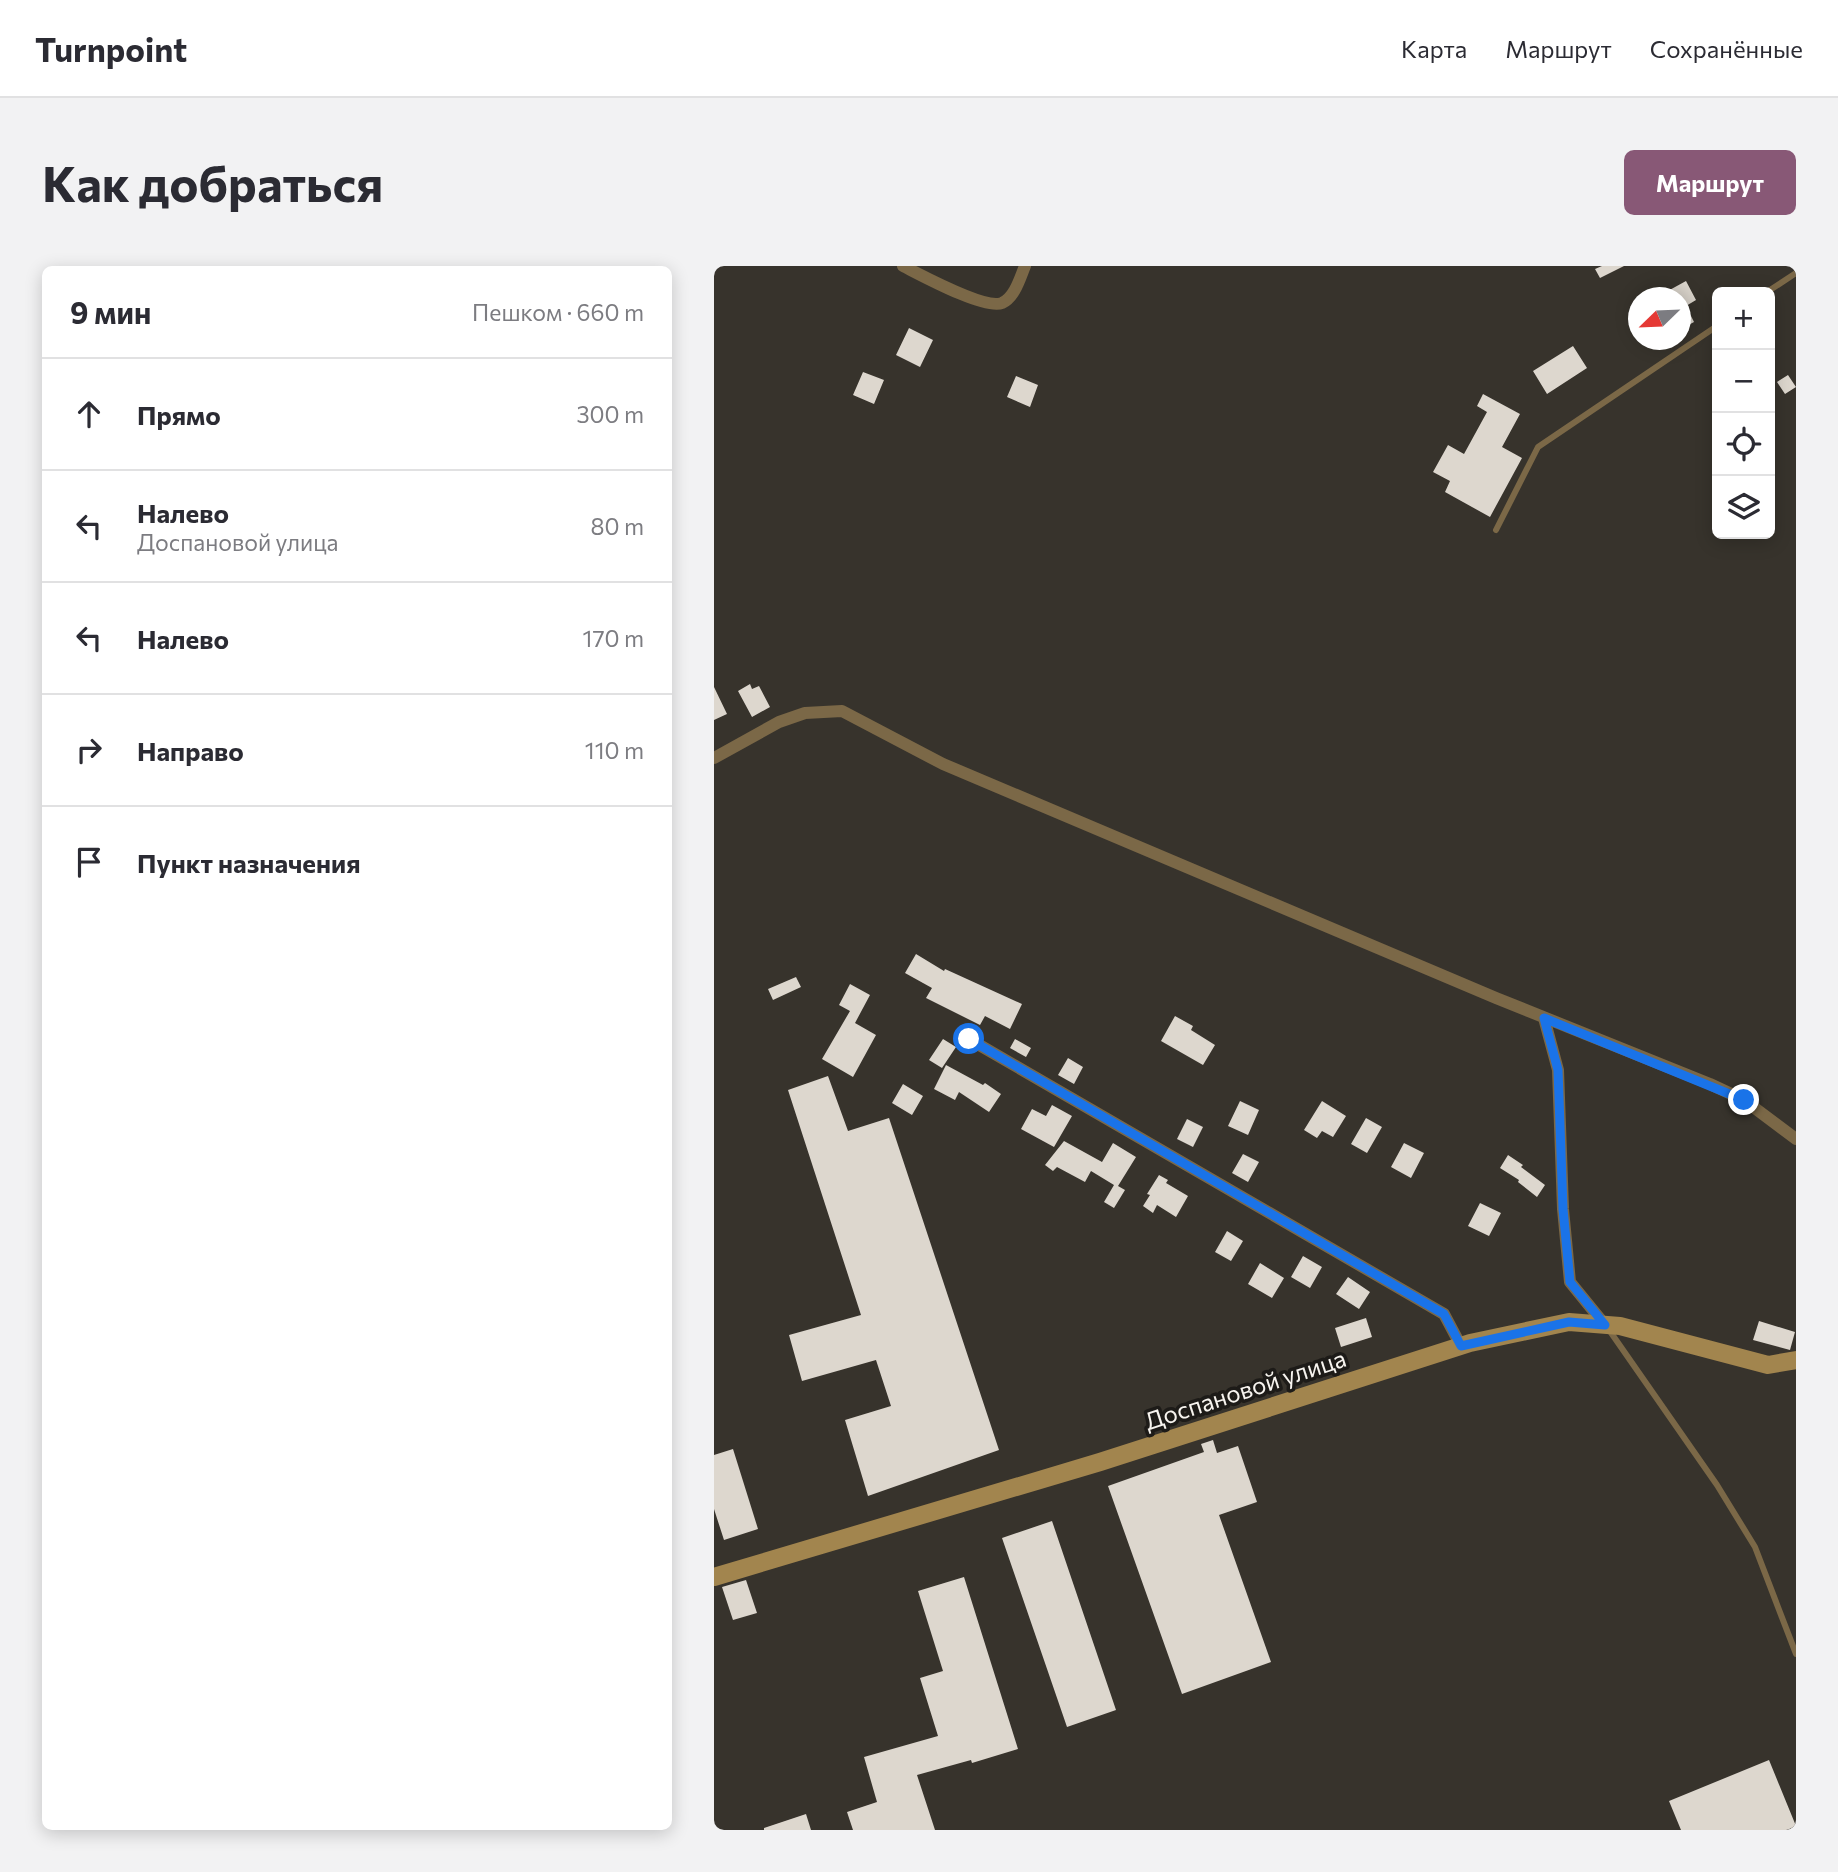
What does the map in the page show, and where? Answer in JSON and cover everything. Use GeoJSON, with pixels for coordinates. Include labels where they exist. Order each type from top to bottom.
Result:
{"type":"FeatureCollection","features":[{"type":"Feature","properties":{"kind":"street"},"geometry":{"type":"LineString","coordinates":[[903,266],[960,294],[994,305],[1004,302],[1012,295],[1025,266]]}},
{"type":"Feature","properties":{"kind":"street"},"geometry":{"type":"LineString","coordinates":[[718,752],[779,722],[805,713],[842,711],[943,764],[1744,1100],[1796,1139]]}},
{"type":"Feature","properties":{"kind":"street"},"geometry":{"type":"LineString","coordinates":[[1544,1018],[1558,1070],[1563,1209],[1570,1282],[1605,1325]]}},
{"type":"Feature","properties":{"kind":"street"},"geometry":{"type":"LineString","coordinates":[[969,1039],[1444,1314],[1461,1346]]}},
{"type":"Feature","properties":{"kind":"street","name":"Доспановой улица"},"geometry":{"type":"LineString","coordinates":[[714,1577],[1100,1462],[1461,1346],[1569,1322],[1633,1329],[1768,1365],[1796,1360]]}},
{"type":"Feature","properties":{"kind":"lane"},"geometry":{"type":"LineString","coordinates":[[1775,287],[1796,273]]}},
{"type":"Feature","properties":{"kind":"lane"},"geometry":{"type":"LineString","coordinates":[[1496,530],[1538,447],[1712,329]]}},
{"type":"Feature","properties":{"kind":"lane"},"geometry":{"type":"LineString","coordinates":[[1605,1325],[1717,1485],[1755,1547],[1796,1654]]}},
{"type":"Feature","properties":{"kind":"building"},"geometry":{"type":"Polygon","coordinates":[[[1602,266],[1624,266],[1600,278],[1595,269],[1602,266]]]}},
{"type":"Feature","properties":{"kind":"building"},"geometry":{"type":"Polygon","coordinates":[[[1686,281],[1689,287],[1675,287],[1686,281]]]}},
{"type":"Feature","properties":{"kind":"building"},"geometry":{"type":"Polygon","coordinates":[[[1691,290],[1696,300],[1691,303],[1691,290]]]}},
{"type":"Feature","properties":{"kind":"building"},"geometry":{"type":"Polygon","coordinates":[[[909,328],[933,340],[920,367],[896,355],[909,328]]]}},
{"type":"Feature","properties":{"kind":"building"},"geometry":{"type":"Polygon","coordinates":[[[1573,346],[1587,368],[1547,394],[1533,371],[1573,346]]]}},
{"type":"Feature","properties":{"kind":"building"},"geometry":{"type":"Polygon","coordinates":[[[863,372],[884,380],[874,404],[853,395],[863,372]]]}},
{"type":"Feature","properties":{"kind":"building"},"geometry":{"type":"Polygon","coordinates":[[[1788,375],[1796,387],[1785,394],[1777,382],[1788,375]]]}},
{"type":"Feature","properties":{"kind":"building"},"geometry":{"type":"Polygon","coordinates":[[[1016,376],[1038,385],[1030,407],[1007,397],[1016,376]]]}},
{"type":"Feature","properties":{"kind":"building"},"geometry":{"type":"Polygon","coordinates":[[[1483,394],[1520,414],[1502,447],[1522,458],[1490,517],[1445,492],[1450,481],[1433,472],[1448,445],[1464,454],[1487,412],[1477,406],[1483,394]]]}},
{"type":"Feature","properties":{"kind":"building"},"geometry":{"type":"Polygon","coordinates":[[[750,684],[752,689],[759,686],[770,707],[752,717],[738,691],[750,684]]]}},
{"type":"Feature","properties":{"kind":"building"},"geometry":{"type":"Polygon","coordinates":[[[714,687],[727,714],[714,720],[714,687]]]}},
{"type":"Feature","properties":{"kind":"building"},"geometry":{"type":"Polygon","coordinates":[[[916,954],[944,971],[945,969],[1022,1004],[1010,1029],[985,1016],[980,1025],[926,998],[932,988],[905,973],[916,954]]]}},
{"type":"Feature","properties":{"kind":"building"},"geometry":{"type":"Polygon","coordinates":[[[796,977],[801,987],[773,1000],[768,989],[796,977]]]}},
{"type":"Feature","properties":{"kind":"building"},"geometry":{"type":"Polygon","coordinates":[[[850,984],[870,995],[855,1023],[876,1035],[853,1077],[822,1059],[850,1011],[839,1005],[850,984]]]}},
{"type":"Feature","properties":{"kind":"building"},"geometry":{"type":"Polygon","coordinates":[[[1175,1016],[1193,1026],[1191,1030],[1215,1045],[1203,1065],[1161,1041],[1175,1016]]]}},
{"type":"Feature","properties":{"kind":"building"},"geometry":{"type":"Polygon","coordinates":[[[943,1039],[956,1047],[942,1068],[929,1060],[943,1039]]]}},
{"type":"Feature","properties":{"kind":"building"},"geometry":{"type":"Polygon","coordinates":[[[1015,1039],[1031,1048],[1026,1057],[1010,1048],[1015,1039]]]}},
{"type":"Feature","properties":{"kind":"building"},"geometry":{"type":"Polygon","coordinates":[[[1068,1058],[1083,1067],[1074,1084],[1058,1075],[1068,1058]]]}},
{"type":"Feature","properties":{"kind":"building"},"geometry":{"type":"Polygon","coordinates":[[[946,1065],[983,1085],[985,1083],[1001,1094],[989,1112],[959,1092],[955,1100],[934,1089],[946,1065]]]}},
{"type":"Feature","properties":{"kind":"building"},"geometry":{"type":"Polygon","coordinates":[[[828,1076],[848,1131],[889,1118],[999,1450],[868,1496],[845,1420],[891,1406],[876,1360],[802,1381],[789,1335],[861,1315],[788,1090],[828,1076]]]}},
{"type":"Feature","properties":{"kind":"building"},"geometry":{"type":"Polygon","coordinates":[[[903,1084],[923,1096],[912,1115],[892,1103],[903,1084]]]}},
{"type":"Feature","properties":{"kind":"building"},"geometry":{"type":"Polygon","coordinates":[[[1240,1101],[1259,1110],[1248,1135],[1228,1126],[1240,1101]]]}},
{"type":"Feature","properties":{"kind":"building"},"geometry":{"type":"Polygon","coordinates":[[[1322,1101],[1346,1116],[1333,1137],[1322,1131],[1317,1138],[1304,1130],[1322,1101]]]}},
{"type":"Feature","properties":{"kind":"building"},"geometry":{"type":"Polygon","coordinates":[[[1052,1105],[1072,1116],[1054,1147],[1021,1129],[1032,1109],[1046,1116],[1052,1105]]]}},
{"type":"Feature","properties":{"kind":"building"},"geometry":{"type":"Polygon","coordinates":[[[1366,1118],[1382,1127],[1367,1153],[1351,1144],[1366,1118]]]}},
{"type":"Feature","properties":{"kind":"building"},"geometry":{"type":"Polygon","coordinates":[[[1187,1119],[1203,1127],[1193,1147],[1177,1139],[1187,1119]]]}},
{"type":"Feature","properties":{"kind":"building"},"geometry":{"type":"Polygon","coordinates":[[[1064,1141],[1102,1162],[1113,1143],[1136,1157],[1118,1186],[1125,1190],[1114,1208],[1104,1202],[1114,1185],[1091,1171],[1085,1182],[1057,1167],[1053,1171],[1045,1165],[1064,1141]]]}},
{"type":"Feature","properties":{"kind":"building"},"geometry":{"type":"Polygon","coordinates":[[[1404,1143],[1424,1153],[1411,1178],[1391,1167],[1404,1143]]]}},
{"type":"Feature","properties":{"kind":"building"},"geometry":{"type":"Polygon","coordinates":[[[1243,1154],[1259,1162],[1248,1182],[1232,1173],[1243,1154]]]}},
{"type":"Feature","properties":{"kind":"building"},"geometry":{"type":"Polygon","coordinates":[[[1508,1155],[1545,1185],[1537,1197],[1518,1182],[1519,1180],[1500,1168],[1508,1155]]]}},
{"type":"Feature","properties":{"kind":"building"},"geometry":{"type":"Polygon","coordinates":[[[1159,1175],[1168,1180],[1166,1183],[1188,1196],[1176,1217],[1157,1205],[1153,1213],[1143,1206],[1159,1175]]]}},
{"type":"Feature","properties":{"kind":"building"},"geometry":{"type":"Polygon","coordinates":[[[1480,1203],[1501,1213],[1489,1236],[1468,1226],[1480,1203]]]}},
{"type":"Feature","properties":{"kind":"building"},"geometry":{"type":"Polygon","coordinates":[[[1227,1231],[1243,1241],[1231,1261],[1215,1252],[1227,1231]]]}},
{"type":"Feature","properties":{"kind":"building"},"geometry":{"type":"Polygon","coordinates":[[[1303,1256],[1322,1267],[1310,1288],[1291,1277],[1303,1256]]]}},
{"type":"Feature","properties":{"kind":"building"},"geometry":{"type":"Polygon","coordinates":[[[1260,1263],[1284,1278],[1272,1298],[1248,1284],[1260,1263]]]}},
{"type":"Feature","properties":{"kind":"building"},"geometry":{"type":"Polygon","coordinates":[[[1348,1277],[1370,1292],[1359,1309],[1336,1294],[1348,1277]]]}},
{"type":"Feature","properties":{"kind":"building"},"geometry":{"type":"Polygon","coordinates":[[[1366,1318],[1372,1337],[1341,1347],[1335,1328],[1366,1318]]]}},
{"type":"Feature","properties":{"kind":"building"},"geometry":{"type":"Polygon","coordinates":[[[1759,1321],[1795,1332],[1790,1350],[1753,1340],[1759,1321]]]}},
{"type":"Feature","properties":{"kind":"building"},"geometry":{"type":"Polygon","coordinates":[[[1213,1440],[1217,1453],[1238,1446],[1257,1502],[1219,1515],[1271,1662],[1182,1694],[1108,1486],[1204,1452],[1201,1444],[1213,1440]]]}},
{"type":"Feature","properties":{"kind":"building"},"geometry":{"type":"Polygon","coordinates":[[[733,1449],[758,1529],[724,1540],[714,1509],[714,1455],[733,1449]]]}},
{"type":"Feature","properties":{"kind":"building"},"geometry":{"type":"Polygon","coordinates":[[[1052,1521],[1116,1710],[1067,1727],[1002,1538],[1052,1521]]]}},
{"type":"Feature","properties":{"kind":"building"},"geometry":{"type":"Polygon","coordinates":[[[964,1577],[1018,1749],[917,1775],[935,1830],[853,1830],[847,1812],[877,1802],[864,1757],[938,1736],[920,1678],[943,1671],[918,1591],[964,1577]]]}},
{"type":"Feature","properties":{"kind":"building"},"geometry":{"type":"Polygon","coordinates":[[[746,1580],[757,1613],[733,1620],[722,1587],[746,1580]]]}},
{"type":"Feature","properties":{"kind":"building"},"geometry":{"type":"Polygon","coordinates":[[[1769,1760],[1796,1826],[1787,1830],[1681,1830],[1669,1801],[1769,1760]]]}},
{"type":"Feature","properties":{"kind":"building"},"geometry":{"type":"Polygon","coordinates":[[[806,1814],[811,1830],[764,1830],[764,1828],[806,1814]]]}},
{"type":"Feature","properties":{"kind":"route"},"geometry":{"type":"LineString","coordinates":[[969,1039],[1444,1314],[1461,1346],[1569,1322],[1605,1325],[1570,1282],[1563,1209],[1558,1070],[1544,1018],[1744,1100]]}}]}
